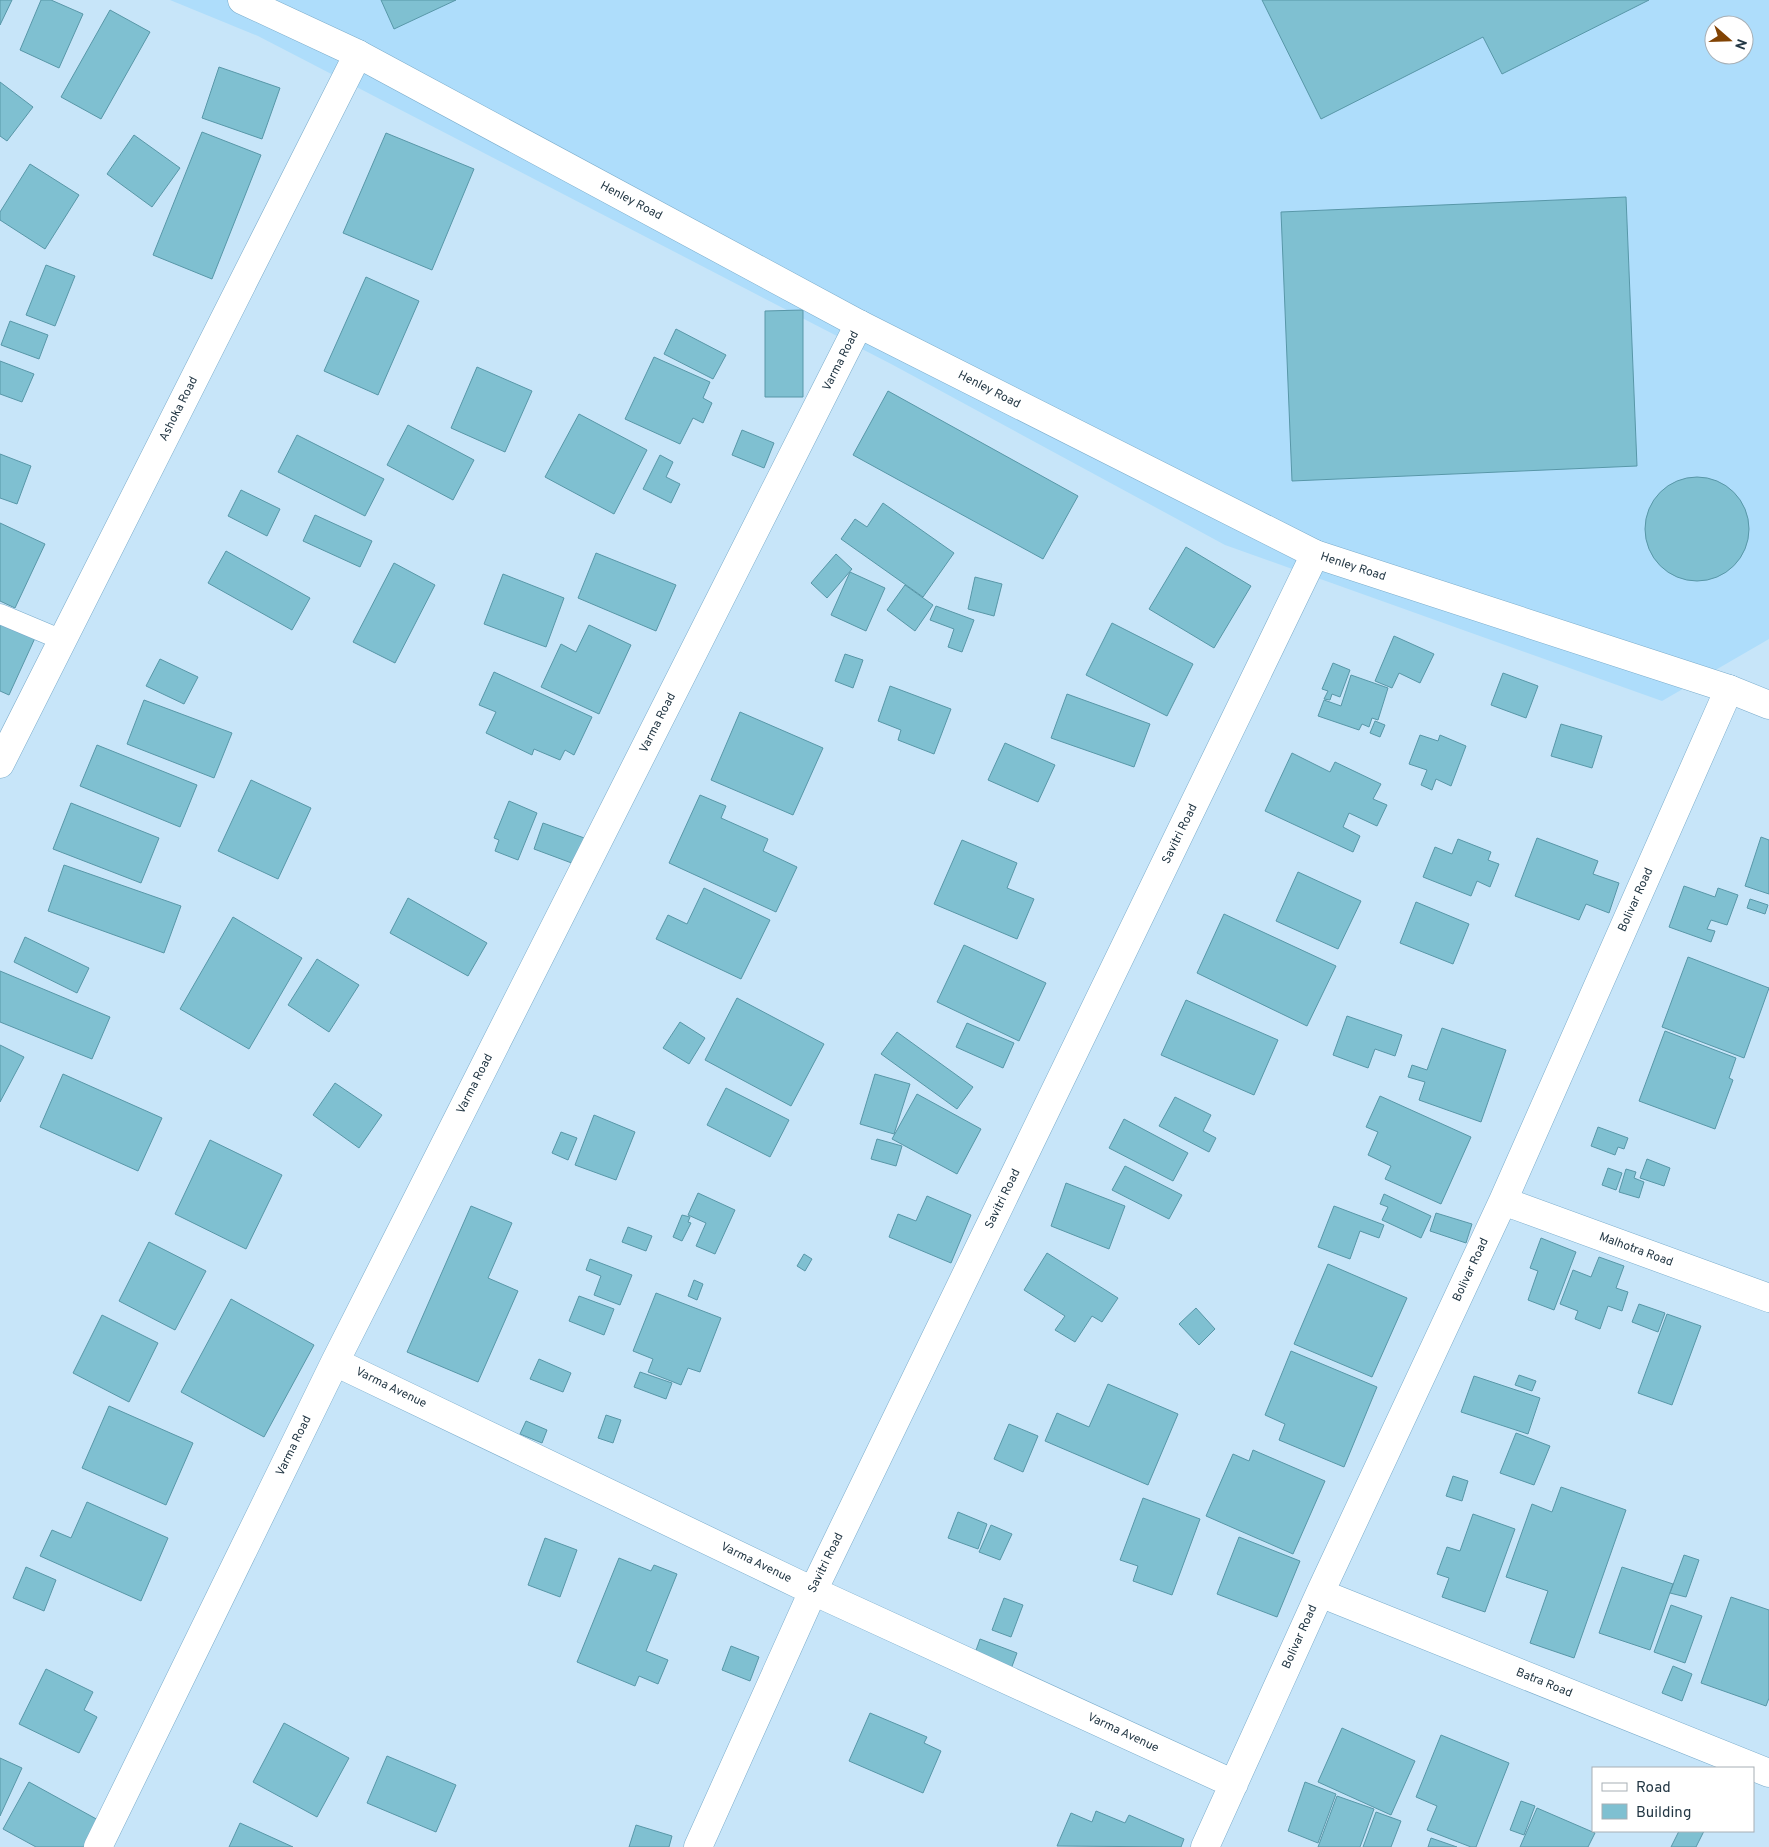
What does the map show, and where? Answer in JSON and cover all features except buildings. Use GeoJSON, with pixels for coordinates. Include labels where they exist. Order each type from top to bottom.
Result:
{"type":"FeatureCollection","features":[{"type":"Feature","properties":{"kind":"street","name":"Henley Road"},"geometry":{"type":"LineString","coordinates":[[242,0],[358,54],[859,324],[1315,554],[1729,689],[1769,705]]}},
{"type":"Feature","properties":{"kind":"street","name":"Ashoka Road"},"geometry":{"type":"LineString","coordinates":[[0,764],[358,54]]}},
{"type":"Feature","properties":{"kind":"street","name":"Varma Road"},"geometry":{"type":"LineString","coordinates":[[98,1847],[335,1362],[859,324]]}},
{"type":"Feature","properties":{"kind":"street","name":"Savitri Road"},"geometry":{"type":"LineString","coordinates":[[698,1847],[813,1591],[1315,554]]}},
{"type":"Feature","properties":{"kind":"street","name":"Bolivar Road"},"geometry":{"type":"LineString","coordinates":[[1205,1847],[1320,1593],[1503,1201],[1729,689]]}},
{"type":"Feature","properties":{"kind":"street","name":"Malhotra Road"},"geometry":{"type":"LineString","coordinates":[[1503,1201],[1769,1298]]}},
{"type":"Feature","properties":{"kind":"street","name":"Varma Avenue"},"geometry":{"type":"LineString","coordinates":[[335,1362],[813,1591],[1234,1784]]}},
{"type":"Feature","properties":{"kind":"street","name":"Batra Road"},"geometry":{"type":"LineString","coordinates":[[1320,1593],[1769,1773]]}},
{"type":"Feature","properties":{"kind":"lane"},"geometry":{"type":"LineString","coordinates":[[0,614],[62,640]]}},
{"type":"Feature","properties":{"kind":"shaded area"},"geometry":{"type":"Polygon","coordinates":[[[170,0],[1769,0],[1769,639],[1662,701],[1225,545],[893,365],[258,36],[170,0]]]}}]}
